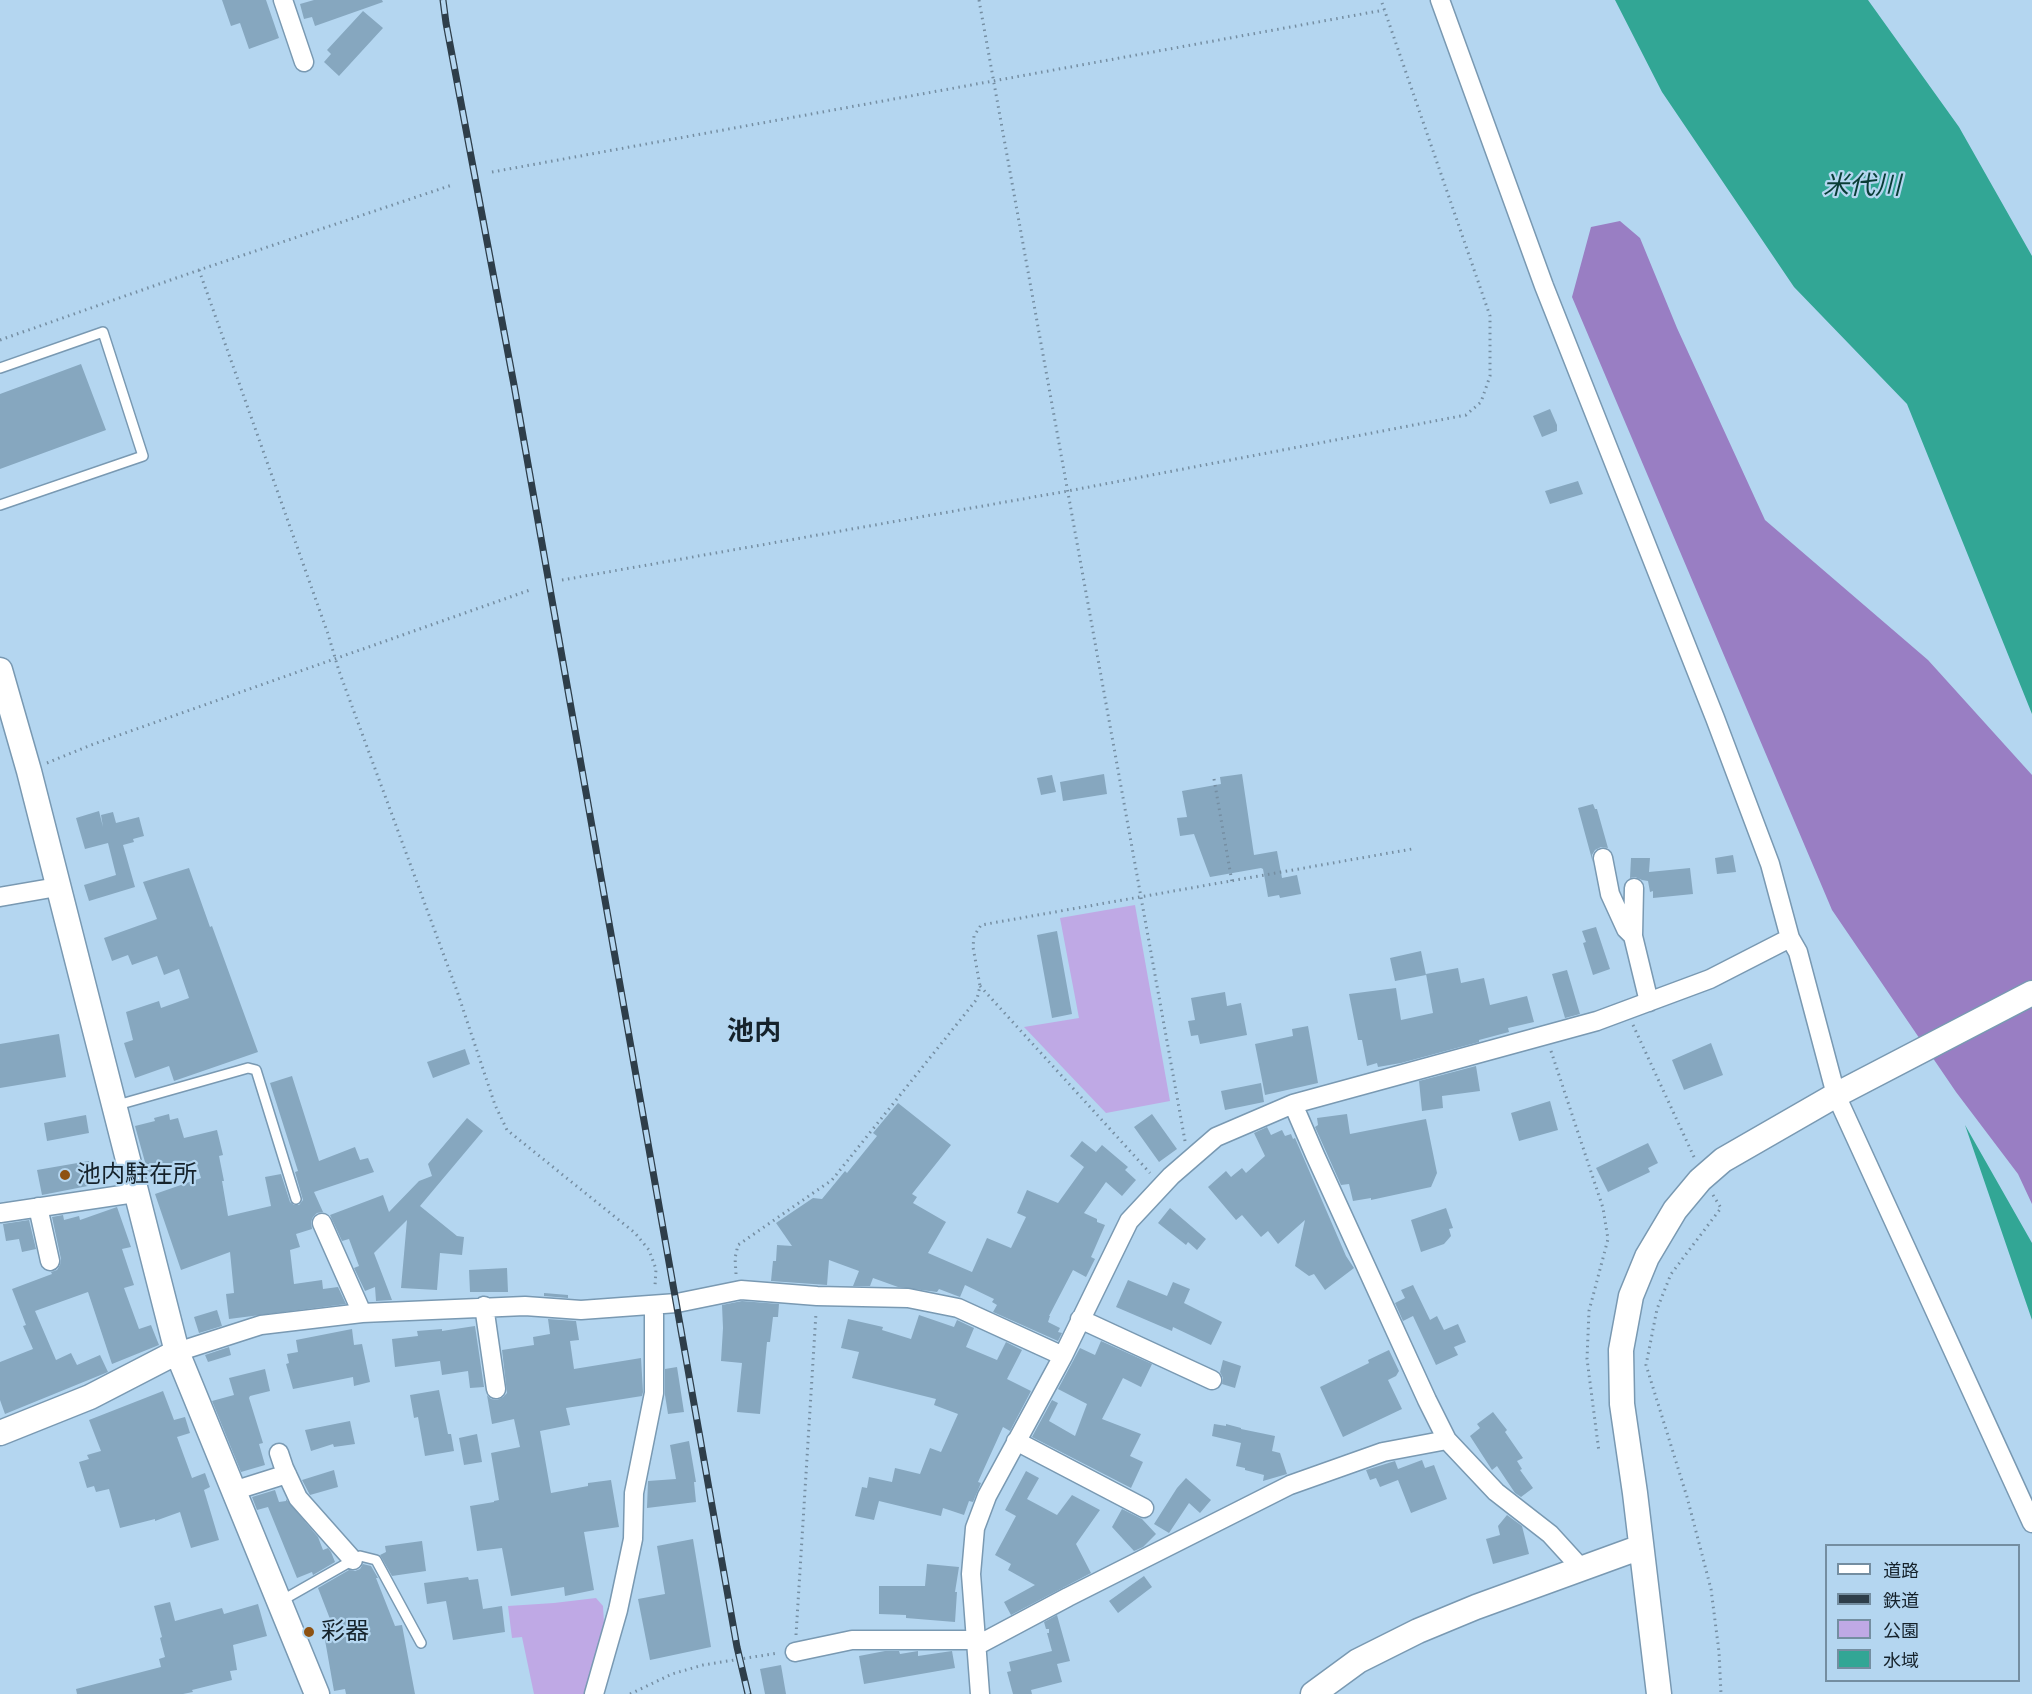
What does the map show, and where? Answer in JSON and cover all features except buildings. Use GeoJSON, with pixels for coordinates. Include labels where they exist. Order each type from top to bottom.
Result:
{"type":"FeatureCollection","features":[{"type":"Feature","properties":{"kind":"street"},"geometry":{"type":"LineString","coordinates":[[283,0],[304,62]]}},
{"type":"Feature","properties":{"kind":"street"},"geometry":{"type":"LineString","coordinates":[[1440,0],[1544,286],[1715,718],[1766,854],[1790,939],[1798,952],[1836,1095],[2032,1523]]}},
{"type":"Feature","properties":{"kind":"street"},"geometry":{"type":"LineString","coordinates":[[0,670],[29,771],[177,1352],[317,1694]]}},
{"type":"Feature","properties":{"kind":"street"},"geometry":{"type":"LineString","coordinates":[[1603,858],[1610,894],[1626,929],[1633,936]]}},
{"type":"Feature","properties":{"kind":"street"},"geometry":{"type":"LineString","coordinates":[[0,897],[57,887]]}},
{"type":"Feature","properties":{"kind":"street"},"geometry":{"type":"LineString","coordinates":[[1634,888],[1633,936],[1649,1002]]}},
{"type":"Feature","properties":{"kind":"street"},"geometry":{"type":"LineString","coordinates":[[980,1694],[971,1574],[975,1528],[987,1496],[1063,1356],[1129,1221],[1161,1186],[1216,1137],[1293,1104],[1597,1021],[1710,979],[1790,939]]}},
{"type":"Feature","properties":{"kind":"street"},"geometry":{"type":"LineString","coordinates":[[1659,1694],[1622,1404],[1621,1350],[1631,1296],[1647,1257],[1675,1209],[1700,1180],[1723,1160],[1836,1095],[2032,993]]}},
{"type":"Feature","properties":{"kind":"street"},"geometry":{"type":"LineString","coordinates":[[1293,1104],[1427,1401],[1448,1440],[1496,1492],[1550,1534],[1581,1568]]}},
{"type":"Feature","properties":{"kind":"street"},"geometry":{"type":"LineString","coordinates":[[0,1213],[135,1193]]}},
{"type":"Feature","properties":{"kind":"street"},"geometry":{"type":"LineString","coordinates":[[38,1207],[50,1261]]}},
{"type":"Feature","properties":{"kind":"street"},"geometry":{"type":"LineString","coordinates":[[322,1223],[362,1313]]}},
{"type":"Feature","properties":{"kind":"street"},"geometry":{"type":"LineString","coordinates":[[0,1433],[90,1397],[177,1352],[261,1325],[362,1313],[484,1306],[581,1310],[677,1304],[741,1290],[817,1296],[908,1298],[958,1308],[1063,1356]]}},
{"type":"Feature","properties":{"kind":"street"},"geometry":{"type":"LineString","coordinates":[[594,1694],[618,1610],[633,1539],[634,1493],[654,1393],[654,1305]]}},
{"type":"Feature","properties":{"kind":"street"},"geometry":{"type":"LineString","coordinates":[[484,1306],[496,1389]]}},
{"type":"Feature","properties":{"kind":"street"},"geometry":{"type":"LineString","coordinates":[[1080,1319],[1212,1380]]}},
{"type":"Feature","properties":{"kind":"street"},"geometry":{"type":"LineString","coordinates":[[795,1652],[852,1640],[976,1643],[1290,1485],[1383,1452],[1448,1440]]}},
{"type":"Feature","properties":{"kind":"street"},"geometry":{"type":"LineString","coordinates":[[1016,1442],[1144,1508]]}},
{"type":"Feature","properties":{"kind":"street"},"geometry":{"type":"LineString","coordinates":[[279,1454],[298,1498],[353,1560]]}},
{"type":"Feature","properties":{"kind":"street"},"geometry":{"type":"LineString","coordinates":[[233,1491],[287,1474]]}},
{"type":"Feature","properties":{"kind":"street"},"geometry":{"type":"LineString","coordinates":[[1313,1694],[1358,1661],[1418,1631],[1476,1607],[1641,1547]]}},
{"type":"Feature","properties":{"kind":"lane"},"geometry":{"type":"LineString","coordinates":[[0,368],[103,332],[143,456],[0,505]]}},
{"type":"Feature","properties":{"kind":"lane"},"geometry":{"type":"LineString","coordinates":[[113,1106],[248,1068],[256,1070],[297,1199]]}},
{"type":"Feature","properties":{"kind":"lane"},"geometry":{"type":"LineString","coordinates":[[279,1603],[360,1556],[376,1560],[421,1643]]}},
{"type":"Feature","properties":{"kind":"path"},"geometry":{"type":"LineString","coordinates":[[979,0],[1189,1160]]}},
{"type":"Feature","properties":{"kind":"path"},"geometry":{"type":"LineString","coordinates":[[562,580],[1068,491],[1466,415],[1481,402],[1490,376],[1490,316],[1381,0]]}},
{"type":"Feature","properties":{"kind":"path"},"geometry":{"type":"LineString","coordinates":[[492,172],[1384,10]]}},
{"type":"Feature","properties":{"kind":"path"},"geometry":{"type":"LineString","coordinates":[[0,340],[452,185]]}},
{"type":"Feature","properties":{"kind":"path"},"geometry":{"type":"LineString","coordinates":[[199,270],[335,659],[458,992],[499,1113],[507,1130],[635,1233],[649,1250],[656,1269],[654,1305]]}},
{"type":"Feature","properties":{"kind":"path"},"geometry":{"type":"LineString","coordinates":[[29,771],[91,745],[530,590]]}},
{"type":"Feature","properties":{"kind":"path"},"geometry":{"type":"LineString","coordinates":[[1214,779],[1232,882]]}},
{"type":"Feature","properties":{"kind":"path"},"geometry":{"type":"LineString","coordinates":[[741,1290],[735,1270],[738,1245],[832,1180],[977,999],[980,986],[973,947],[974,936],[981,925],[1412,849]]}},
{"type":"Feature","properties":{"kind":"path"},"geometry":{"type":"LineString","coordinates":[[980,986],[1161,1186]]}},
{"type":"Feature","properties":{"kind":"path"},"geometry":{"type":"LineString","coordinates":[[1626,1011],[1696,1162]]}},
{"type":"Feature","properties":{"kind":"path"},"geometry":{"type":"LineString","coordinates":[[1546,1036],[1603,1208],[1608,1239],[1589,1311],[1587,1359],[1599,1452]]}},
{"type":"Feature","properties":{"kind":"path"},"geometry":{"type":"LineString","coordinates":[[1711,1191],[1721,1208],[1671,1274],[1658,1309],[1646,1365],[1687,1497],[1711,1589],[1719,1652],[1721,1694]]}},
{"type":"Feature","properties":{"kind":"path"},"geometry":{"type":"LineString","coordinates":[[630,1694],[672,1674],[703,1665],[780,1652],[795,1652],[817,1296]]}},
{"type":"Feature","properties":{"kind":"green space"},"geometry":{"type":"Polygon","coordinates":[[[1135,905],[1170,1101],[1106,1113],[1024,1027],[1079,1018],[1060,918],[1135,905]]]}},
{"type":"Feature","properties":{"kind":"green space"},"geometry":{"type":"Polygon","coordinates":[[[596,1598],[603,1606],[605,1641],[590,1694],[534,1694],[522,1637],[512,1638],[508,1606],[596,1598]]]}},
{"type":"Feature","properties":{"kind":"shaded area"},"geometry":{"type":"Polygon","coordinates":[[[1620,221],[1640,238],[1677,328],[1765,520],[1928,660],[2032,775],[2032,1204],[2018,1174],[1956,1092],[1832,910],[1572,297],[1591,227],[1620,221]]]}},
{"type":"Feature","properties":{"kind":"water","name":"米代川"},"geometry":{"type":"Polygon","coordinates":[[[1615,0],[1868,0],[1959,127],[2032,256],[2032,714],[1907,404],[1794,287],[1662,92],[1615,0]]]}},
{"type":"Feature","properties":{"kind":"water"},"geometry":{"type":"Polygon","coordinates":[[[1965,1125],[2032,1243],[2032,1320],[1965,1125]]]}},
{"type":"Feature","properties":{"kind":"railway"},"geometry":{"type":"LineString","coordinates":[[443,0],[514,385],[737,1647],[748,1694]]}},
{"type":"Feature","properties":{"kind":"place","name":"池内駐在所"},"geometry":{"type":"Point","coordinates":[65,1175]}},
{"type":"Feature","properties":{"kind":"place","name":"彩器"},"geometry":{"type":"Point","coordinates":[309,1632]}},
{"type":"Feature","properties":{"kind":"district","name":"池内"},"geometry":{"type":"Point","coordinates":[754,1032]}}]}
